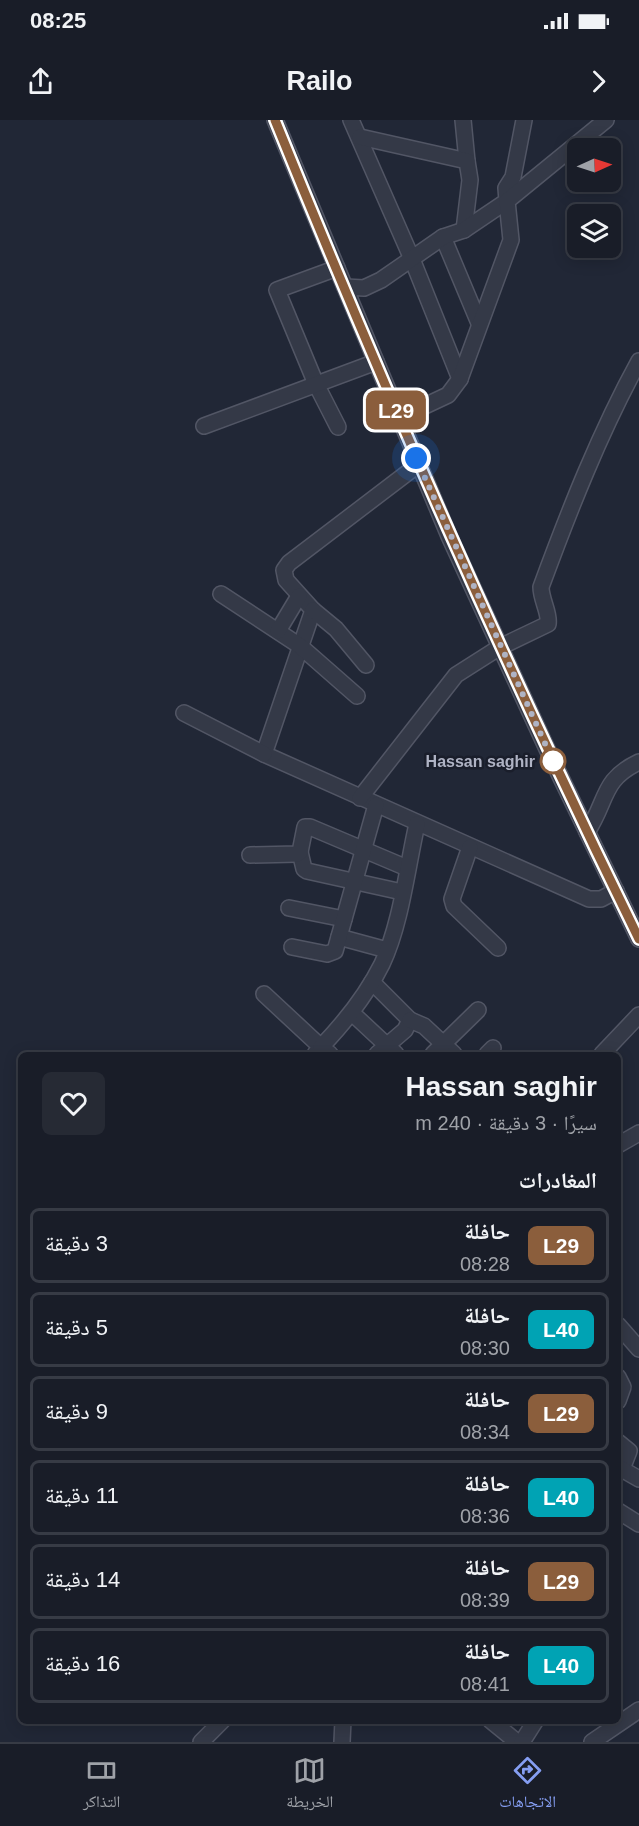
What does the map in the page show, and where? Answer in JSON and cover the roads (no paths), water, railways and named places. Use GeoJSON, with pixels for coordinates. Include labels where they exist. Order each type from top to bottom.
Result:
{"type":"FeatureCollection","features":[{"type":"Feature","properties":{"kind":"street"},"geometry":{"type":"LineString","coordinates":[[276,120],[399,418],[500,647],[639,939]]}},
{"type":"Feature","properties":{"kind":"street"},"geometry":{"type":"LineString","coordinates":[[346,120],[360,137],[412,258],[460,379]]}},
{"type":"Feature","properties":{"kind":"street"},"geometry":{"type":"LineString","coordinates":[[463,120],[470,180],[464,230]]}},
{"type":"Feature","properties":{"kind":"street"},"geometry":{"type":"LineString","coordinates":[[399,418],[448,395],[460,379],[478,323],[511,240],[506,188],[513,177],[524,120]]}},
{"type":"Feature","properties":{"kind":"street"},"geometry":{"type":"LineString","coordinates":[[345,287],[364,288],[443,237],[464,230],[507,201],[606,120]]}},
{"type":"Feature","properties":{"kind":"street"},"geometry":{"type":"LineString","coordinates":[[360,137],[467,160]]}},
{"type":"Feature","properties":{"kind":"street"},"geometry":{"type":"LineString","coordinates":[[443,237],[478,323]]}},
{"type":"Feature","properties":{"kind":"street"},"geometry":{"type":"LineString","coordinates":[[337,268],[277,290],[316,384],[338,428]]}},
{"type":"Feature","properties":{"kind":"street"},"geometry":{"type":"LineString","coordinates":[[360,798],[448,683],[473,662],[548,624],[549,619],[541,597],[541,587],[620,395],[639,361]]}},
{"type":"Feature","properties":{"kind":"street"},"geometry":{"type":"LineString","coordinates":[[204,426],[376,362]]}},
{"type":"Feature","properties":{"kind":"street"},"geometry":{"type":"LineString","coordinates":[[366,665],[336,629],[299,596],[284,575],[290,563],[419,464]]}},
{"type":"Feature","properties":{"kind":"street"},"geometry":{"type":"LineString","coordinates":[[221,594],[300,646],[357,696]]}},
{"type":"Feature","properties":{"kind":"street"},"geometry":{"type":"LineString","coordinates":[[278,631],[299,596]]}},
{"type":"Feature","properties":{"kind":"street"},"geometry":{"type":"LineString","coordinates":[[264,754],[313,610]]}},
{"type":"Feature","properties":{"kind":"street"},"geometry":{"type":"LineString","coordinates":[[184,713],[264,754],[589,899],[601,899],[616,891]]}},
{"type":"Feature","properties":{"kind":"street"},"geometry":{"type":"LineString","coordinates":[[587,832],[597,816],[612,779],[623,769],[639,762]]}},
{"type":"Feature","properties":{"kind":"street"},"geometry":{"type":"LineString","coordinates":[[292,947],[333,954],[376,805]]}},
{"type":"Feature","properties":{"kind":"street"},"geometry":{"type":"LineString","coordinates":[[264,994],[322,1052],[372,982],[387,950],[417,824]]}},
{"type":"Feature","properties":{"kind":"street"},"geometry":{"type":"LineString","coordinates":[[402,892],[307,871],[304,869],[300,852],[303,832],[305,827],[310,826],[407,868]]}},
{"type":"Feature","properties":{"kind":"street"},"geometry":{"type":"LineString","coordinates":[[470,847],[452,899],[454,906],[498,948]]}},
{"type":"Feature","properties":{"kind":"street"},"geometry":{"type":"LineString","coordinates":[[250,855],[297,854],[300,852]]}},
{"type":"Feature","properties":{"kind":"street"},"geometry":{"type":"LineString","coordinates":[[289,908],[344,920]]}},
{"type":"Feature","properties":{"kind":"street"},"geometry":{"type":"LineString","coordinates":[[339,937],[387,950]]}},
{"type":"Feature","properties":{"kind":"street"},"geometry":{"type":"LineString","coordinates":[[372,982],[410,1020],[424,1026],[444,1051],[478,1010]]}},
{"type":"Feature","properties":{"kind":"street"},"geometry":{"type":"LineString","coordinates":[[352,1013],[387,1052],[410,1020]]}},
{"type":"Feature","properties":{"kind":"street"},"geometry":{"type":"LineString","coordinates":[[604,1052],[639,1015]]}},
{"type":"Feature","properties":{"kind":"street"},"geometry":{"type":"LineString","coordinates":[[621,1143],[639,1132]]}},
{"type":"Feature","properties":{"kind":"street"},"geometry":{"type":"LineString","coordinates":[[621,1328],[639,1349]]}},
{"type":"Feature","properties":{"kind":"street"},"geometry":{"type":"LineString","coordinates":[[621,1444],[630,1451],[621,1466]]}},
{"type":"Feature","properties":{"kind":"street"},"geometry":{"type":"LineString","coordinates":[[621,1469],[639,1479]]}},
{"type":"Feature","properties":{"kind":"street"},"geometry":{"type":"LineString","coordinates":[[621,1513],[639,1524]]}},
{"type":"Feature","properties":{"kind":"street"},"geometry":{"type":"LineString","coordinates":[[621,1722],[639,1710]]}},
{"type":"Feature","properties":{"kind":"street"},"geometry":{"type":"LineString","coordinates":[[201,1742],[219,1724]]}},
{"type":"Feature","properties":{"kind":"street"},"geometry":{"type":"LineString","coordinates":[[342,1742],[343,1724]]}},
{"type":"Feature","properties":{"kind":"street"},"geometry":{"type":"LineString","coordinates":[[495,1724],[520,1742],[533,1724]]}},
{"type":"Feature","properties":{"kind":"street"},"geometry":{"type":"LineString","coordinates":[[592,1742],[618,1724]]}},
{"type":"Feature","properties":{"kind":"place","name":"Hassan saghir"},"geometry":{"type":"Point","coordinates":[553,761]}}]}
